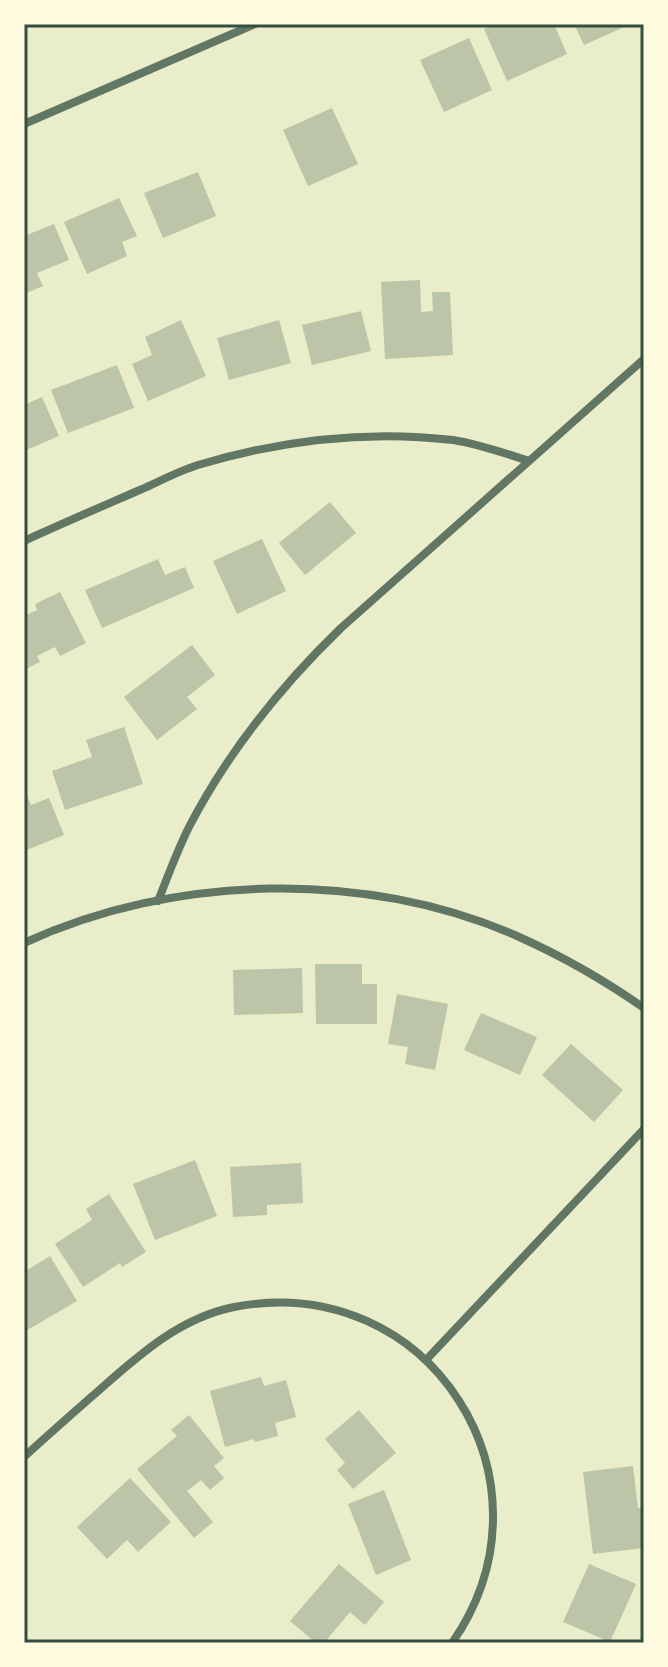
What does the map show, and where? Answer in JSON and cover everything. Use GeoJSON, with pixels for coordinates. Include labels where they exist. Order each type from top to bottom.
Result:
{"type":"FeatureCollection","features":[{"type":"Feature","properties":{"kind":"street"},"geometry":{"type":"LineString","coordinates":[[24,124],[255,24]]}},
{"type":"Feature","properties":{"kind":"street"},"geometry":{"type":"LineString","coordinates":[[158,901],[188,830],[234,751],[312,656],[644,359]]}},
{"type":"Feature","properties":{"kind":"street"},"geometry":{"type":"LineString","coordinates":[[24,541],[196,466],[271,446],[348,437],[392,436],[454,440],[529,461]]}},
{"type":"Feature","properties":{"kind":"street"},"geometry":{"type":"LineString","coordinates":[[24,943],[109,912],[210,892],[288,889],[365,894],[404,901],[515,935],[585,969],[644,1008]]}},
{"type":"Feature","properties":{"kind":"street"},"geometry":{"type":"LineString","coordinates":[[426,1360],[644,1129]]}},
{"type":"Feature","properties":{"kind":"street"},"geometry":{"type":"LineString","coordinates":[[24,1457],[138,1356],[169,1332],[190,1321],[233,1307],[278,1302],[324,1306],[363,1319],[403,1341],[452,1388],[475,1428],[489,1472],[493,1494],[493,1540],[489,1562],[474,1605],[452,1643]]}},
{"type":"Feature","properties":{"kind":"building"},"geometry":{"type":"Polygon","coordinates":[[[496,24],[554,24],[567,54],[507,81],[484,29],[496,24]]]}},
{"type":"Feature","properties":{"kind":"building"},"geometry":{"type":"Polygon","coordinates":[[[574,24],[631,24],[584,45],[574,24]]]}},
{"type":"Feature","properties":{"kind":"building"},"geometry":{"type":"Polygon","coordinates":[[[469,38],[492,90],[444,112],[420,60],[469,38]]]}},
{"type":"Feature","properties":{"kind":"building"},"geometry":{"type":"Polygon","coordinates":[[[332,108],[358,164],[308,186],[283,130],[332,108]]]}},
{"type":"Feature","properties":{"kind":"building"},"geometry":{"type":"Polygon","coordinates":[[[198,172],[216,216],[163,238],[144,193],[198,172]]]}},
{"type":"Feature","properties":{"kind":"building"},"geometry":{"type":"Polygon","coordinates":[[[119,198],[137,236],[122,242],[127,256],[87,274],[64,222],[119,198]]]}},
{"type":"Feature","properties":{"kind":"building"},"geometry":{"type":"Polygon","coordinates":[[[54,224],[69,260],[37,273],[43,286],[24,294],[24,236],[54,224]]]}},
{"type":"Feature","properties":{"kind":"building"},"geometry":{"type":"Polygon","coordinates":[[[420,280],[421,312],[433,311],[432,292],[450,292],[453,355],[385,359],[381,282],[420,280]]]}},
{"type":"Feature","properties":{"kind":"building"},"geometry":{"type":"Polygon","coordinates":[[[361,311],[371,351],[312,365],[302,325],[361,311]]]}},
{"type":"Feature","properties":{"kind":"building"},"geometry":{"type":"Polygon","coordinates":[[[181,320],[206,376],[148,401],[132,364],[152,355],[145,337],[181,320]]]}},
{"type":"Feature","properties":{"kind":"building"},"geometry":{"type":"Polygon","coordinates":[[[279,320],[291,363],[229,380],[217,338],[279,320]]]}},
{"type":"Feature","properties":{"kind":"building"},"geometry":{"type":"Polygon","coordinates":[[[117,365],[134,408],[68,433],[51,390],[117,365]]]}},
{"type":"Feature","properties":{"kind":"building"},"geometry":{"type":"Polygon","coordinates":[[[42,397],[59,436],[24,451],[24,405],[42,397]]]}},
{"type":"Feature","properties":{"kind":"building"},"geometry":{"type":"Polygon","coordinates":[[[330,502],[356,533],[305,575],[279,543],[330,502]]]}},
{"type":"Feature","properties":{"kind":"building"},"geometry":{"type":"Polygon","coordinates":[[[262,539],[286,591],[237,614],[213,561],[262,539]]]}},
{"type":"Feature","properties":{"kind":"building"},"geometry":{"type":"Polygon","coordinates":[[[158,559],[165,575],[185,567],[194,588],[102,628],[85,590],[158,559]]]}},
{"type":"Feature","properties":{"kind":"building"},"geometry":{"type":"Polygon","coordinates":[[[60,592],[86,643],[60,656],[55,647],[37,656],[40,662],[24,670],[24,616],[37,610],[35,604],[60,592]]]}},
{"type":"Feature","properties":{"kind":"building"},"geometry":{"type":"Polygon","coordinates":[[[192,645],[215,675],[187,697],[197,709],[157,740],[124,697],[192,645]]]}},
{"type":"Feature","properties":{"kind":"building"},"geometry":{"type":"Polygon","coordinates":[[[124,727],[143,784],[65,810],[52,771],[92,757],[86,740],[124,727]]]}},
{"type":"Feature","properties":{"kind":"building"},"geometry":{"type":"Polygon","coordinates":[[[24,787],[31,805],[49,798],[64,835],[24,851],[24,787]]]}},
{"type":"Feature","properties":{"kind":"building"},"geometry":{"type":"Polygon","coordinates":[[[315,964],[362,964],[362,984],[377,984],[377,1024],[316,1024],[315,964]]]}},
{"type":"Feature","properties":{"kind":"building"},"geometry":{"type":"Polygon","coordinates":[[[302,968],[303,1013],[234,1015],[233,970],[302,968]]]}},
{"type":"Feature","properties":{"kind":"building"},"geometry":{"type":"Polygon","coordinates":[[[397,994],[448,1004],[435,1070],[405,1064],[408,1047],[388,1044],[397,994]]]}},
{"type":"Feature","properties":{"kind":"building"},"geometry":{"type":"Polygon","coordinates":[[[481,1013],[537,1037],[520,1075],[464,1050],[481,1013]]]}},
{"type":"Feature","properties":{"kind":"building"},"geometry":{"type":"Polygon","coordinates":[[[571,1044],[623,1090],[594,1122],[542,1075],[571,1044]]]}},
{"type":"Feature","properties":{"kind":"building"},"geometry":{"type":"Polygon","coordinates":[[[195,1160],[217,1216],[155,1240],[133,1184],[195,1160]]]}},
{"type":"Feature","properties":{"kind":"building"},"geometry":{"type":"Polygon","coordinates":[[[301,1163],[303,1203],[267,1205],[267,1215],[233,1217],[230,1167],[301,1163]]]}},
{"type":"Feature","properties":{"kind":"building"},"geometry":{"type":"Polygon","coordinates":[[[109,1194],[146,1252],[122,1267],[120,1263],[83,1287],[55,1244],[92,1220],[86,1209],[109,1194]]]}},
{"type":"Feature","properties":{"kind":"building"},"geometry":{"type":"Polygon","coordinates":[[[50,1256],[77,1301],[24,1332],[24,1272],[50,1256]]]}},
{"type":"Feature","properties":{"kind":"building"},"geometry":{"type":"Polygon","coordinates":[[[261,1377],[264,1386],[286,1380],[296,1417],[275,1423],[278,1436],[225,1447],[210,1391],[261,1377]]]}},
{"type":"Feature","properties":{"kind":"building"},"geometry":{"type":"Polygon","coordinates":[[[359,1410],[396,1453],[353,1489],[337,1470],[345,1463],[325,1439],[359,1410]]]}},
{"type":"Feature","properties":{"kind":"building"},"geometry":{"type":"Polygon","coordinates":[[[189,1415],[224,1458],[214,1466],[224,1478],[210,1490],[201,1480],[187,1491],[213,1522],[194,1538],[137,1469],[177,1436],[171,1430],[189,1415]]]}},
{"type":"Feature","properties":{"kind":"building"},"geometry":{"type":"Polygon","coordinates":[[[633,1466],[638,1508],[644,1507],[644,1548],[593,1554],[583,1472],[633,1466]]]}},
{"type":"Feature","properties":{"kind":"building"},"geometry":{"type":"Polygon","coordinates":[[[130,1478],[171,1522],[138,1552],[127,1540],[107,1559],[77,1527],[130,1478]]]}},
{"type":"Feature","properties":{"kind":"building"},"geometry":{"type":"Polygon","coordinates":[[[384,1490],[411,1560],[376,1575],[348,1504],[384,1490]]]}},
{"type":"Feature","properties":{"kind":"building"},"geometry":{"type":"Polygon","coordinates":[[[339,1564],[384,1602],[365,1625],[350,1612],[324,1643],[316,1643],[290,1621],[339,1564]]]}},
{"type":"Feature","properties":{"kind":"building"},"geometry":{"type":"Polygon","coordinates":[[[589,1564],[636,1584],[610,1642],[563,1622],[589,1564]]]}}]}
